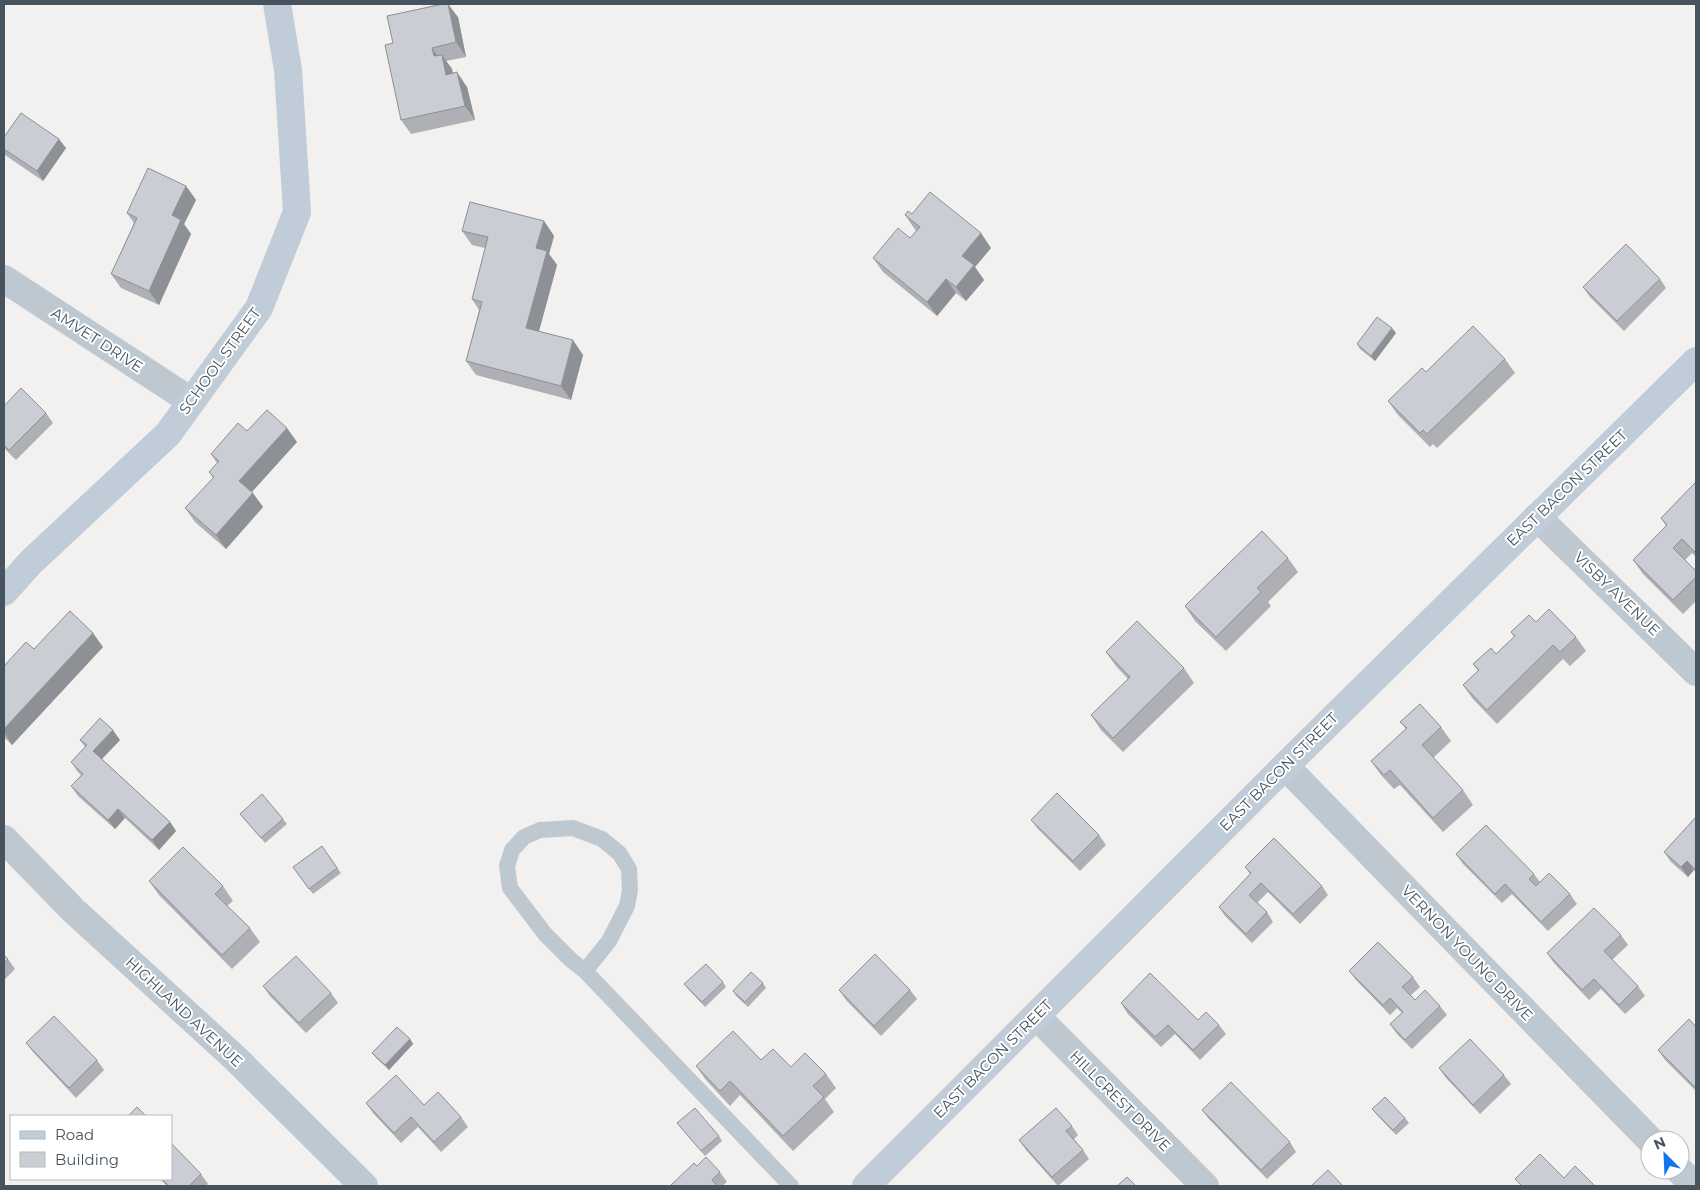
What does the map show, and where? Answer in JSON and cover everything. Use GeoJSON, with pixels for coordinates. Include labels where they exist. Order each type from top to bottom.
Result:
{"type":"FeatureCollection","features":[{"type":"Feature","properties":{"kind":"main road","name":"SCHOOL STREET"},"geometry":{"type":"LineString","coordinates":[[4,592],[31,562],[168,434],[259,308],[296,212],[288,70],[277,4]]}},
{"type":"Feature","properties":{"kind":"main road","name":"EAST BACON STREET"},"geometry":{"type":"LineString","coordinates":[[866,1186],[1285,766],[1696,362]]}},
{"type":"Feature","properties":{"kind":"street","name":"AMVET DRIVE"},"geometry":{"type":"LineString","coordinates":[[4,280],[191,401]]}},
{"type":"Feature","properties":{"kind":"street","name":"VISBY AVENUE"},"geometry":{"type":"LineString","coordinates":[[1537,517],[1696,672]]}},
{"type":"Feature","properties":{"kind":"street","name":"VERNON YOUNG DRIVE"},"geometry":{"type":"LineString","coordinates":[[1285,766],[1640,1130]]}},
{"type":"Feature","properties":{"kind":"street","name":"HIGHLAND AVENUE"},"geometry":{"type":"LineString","coordinates":[[4,839],[73,910],[235,1058],[364,1186]]}},
{"type":"Feature","properties":{"kind":"street","name":"HILLCREST DRIVE"},"geometry":{"type":"LineString","coordinates":[[1036,1016],[1205,1186]]}},
{"type":"Feature","properties":{"kind":"lane"},"geometry":{"type":"LineString","coordinates":[[585,971],[609,941],[627,906],[630,890],[629,869],[620,854],[602,839],[573,828],[540,830],[524,837],[512,850],[507,866],[510,888],[545,934],[585,971],[791,1186]]}},
{"type":"Feature","properties":{"kind":"building"},"geometry":{"type":"Polygon","coordinates":[[[448,4],[456,42],[432,48],[434,56],[442,55],[446,75],[457,72],[465,106],[401,120],[385,45],[393,43],[387,16],[448,4]]]}},
{"type":"Feature","properties":{"kind":"building"},"geometry":{"type":"Polygon","coordinates":[[[21,113],[59,139],[37,171],[4,149],[4,137],[21,113]]]}},
{"type":"Feature","properties":{"kind":"building"},"geometry":{"type":"Polygon","coordinates":[[[148,168],[186,186],[172,215],[181,220],[149,291],[111,274],[137,218],[127,213],[148,168]]]}},
{"type":"Feature","properties":{"kind":"building"},"geometry":{"type":"Polygon","coordinates":[[[930,192],[981,233],[962,256],[974,265],[956,287],[946,279],[927,302],[873,258],[898,228],[910,238],[920,227],[905,215],[908,211],[912,214],[930,192]]]}},
{"type":"Feature","properties":{"kind":"building"},"geometry":{"type":"Polygon","coordinates":[[[470,202],[544,221],[536,248],[547,251],[526,328],[573,340],[561,386],[466,361],[482,302],[472,299],[488,237],[462,231],[470,202]]]}},
{"type":"Feature","properties":{"kind":"building"},"geometry":{"type":"Polygon","coordinates":[[[1626,244],[1660,279],[1617,321],[1583,287],[1626,244]]]}},
{"type":"Feature","properties":{"kind":"building"},"geometry":{"type":"Polygon","coordinates":[[[1377,317],[1392,328],[1371,356],[1357,344],[1377,317]]]}},
{"type":"Feature","properties":{"kind":"building"},"geometry":{"type":"Polygon","coordinates":[[[1473,326],[1505,359],[1427,434],[1423,430],[1420,433],[1388,401],[1422,368],[1426,372],[1473,326]]]}},
{"type":"Feature","properties":{"kind":"building"},"geometry":{"type":"Polygon","coordinates":[[[21,388],[46,413],[9,450],[4,445],[4,406],[21,388]]]}},
{"type":"Feature","properties":{"kind":"building"},"geometry":{"type":"Polygon","coordinates":[[[267,410],[287,428],[239,481],[253,493],[216,535],[185,508],[214,477],[209,472],[219,461],[211,454],[238,423],[247,431],[267,410]]]}},
{"type":"Feature","properties":{"kind":"building"},"geometry":{"type":"Polygon","coordinates":[[[1696,482],[1696,553],[1682,539],[1673,548],[1696,571],[1696,577],[1673,600],[1633,560],[1667,525],[1661,518],[1696,482]]]}},
{"type":"Feature","properties":{"kind":"building"},"geometry":{"type":"Polygon","coordinates":[[[1262,531],[1288,558],[1257,588],[1261,592],[1216,637],[1185,606],[1262,531]]]}},
{"type":"Feature","properties":{"kind":"building"},"geometry":{"type":"Polygon","coordinates":[[[1549,609],[1576,637],[1560,652],[1553,645],[1487,710],[1463,685],[1479,670],[1473,664],[1491,648],[1496,654],[1515,636],[1511,632],[1529,615],[1536,622],[1549,609]]]}},
{"type":"Feature","properties":{"kind":"building"},"geometry":{"type":"Polygon","coordinates":[[[70,611],[93,633],[4,729],[4,666],[26,642],[34,649],[70,611]]]}},
{"type":"Feature","properties":{"kind":"building"},"geometry":{"type":"Polygon","coordinates":[[[1137,621],[1184,668],[1113,738],[1091,715],[1130,677],[1106,652],[1137,621]]]}},
{"type":"Feature","properties":{"kind":"building"},"geometry":{"type":"Polygon","coordinates":[[[1420,704],[1441,727],[1422,745],[1463,790],[1433,818],[1390,770],[1384,775],[1371,761],[1407,728],[1400,722],[1420,704]]]}},
{"type":"Feature","properties":{"kind":"building"},"geometry":{"type":"Polygon","coordinates":[[[100,718],[113,730],[93,751],[170,822],[152,840],[118,809],[108,820],[71,786],[83,774],[71,762],[87,745],[80,740],[100,718]]]}},
{"type":"Feature","properties":{"kind":"building"},"geometry":{"type":"Polygon","coordinates":[[[1057,793],[1099,835],[1073,861],[1031,820],[1057,793]]]}},
{"type":"Feature","properties":{"kind":"building"},"geometry":{"type":"Polygon","coordinates":[[[262,794],[283,819],[261,838],[240,814],[262,794]]]}},
{"type":"Feature","properties":{"kind":"building"},"geometry":{"type":"Polygon","coordinates":[[[1696,817],[1696,870],[1687,861],[1681,867],[1664,852],[1696,817]]]}},
{"type":"Feature","properties":{"kind":"building"},"geometry":{"type":"Polygon","coordinates":[[[1486,825],[1534,874],[1529,879],[1536,886],[1549,873],[1570,894],[1541,922],[1505,884],[1495,894],[1456,854],[1486,825]]]}},
{"type":"Feature","properties":{"kind":"building"},"geometry":{"type":"Polygon","coordinates":[[[1274,838],[1322,886],[1293,914],[1261,883],[1249,895],[1267,912],[1246,934],[1219,907],[1251,873],[1245,867],[1274,838]]]}},
{"type":"Feature","properties":{"kind":"building"},"geometry":{"type":"Polygon","coordinates":[[[322,846],[337,868],[309,889],[293,867],[322,846]]]}},
{"type":"Feature","properties":{"kind":"building"},"geometry":{"type":"Polygon","coordinates":[[[183,847],[223,886],[215,894],[250,928],[222,955],[149,881],[183,847]]]}},
{"type":"Feature","properties":{"kind":"building"},"geometry":{"type":"Polygon","coordinates":[[[1594,908],[1621,935],[1604,951],[1638,986],[1619,1005],[1594,979],[1582,990],[1547,953],[1594,908]]]}},
{"type":"Feature","properties":{"kind":"building"},"geometry":{"type":"Polygon","coordinates":[[[1378,942],[1413,977],[1402,987],[1415,1000],[1425,990],[1440,1006],[1405,1040],[1390,1024],[1403,1012],[1390,998],[1383,1005],[1349,971],[1378,942]]]}},
{"type":"Feature","properties":{"kind":"building"},"geometry":{"type":"Polygon","coordinates":[[[875,954],[910,990],[874,1026],[839,990],[875,954]]]}},
{"type":"Feature","properties":{"kind":"building"},"geometry":{"type":"Polygon","coordinates":[[[4,955],[8,959],[4,963],[4,955]]]}},
{"type":"Feature","properties":{"kind":"building"},"geometry":{"type":"Polygon","coordinates":[[[296,956],[331,993],[299,1023],[263,986],[296,956]]]}},
{"type":"Feature","properties":{"kind":"building"},"geometry":{"type":"Polygon","coordinates":[[[706,964],[723,982],[702,1002],[684,984],[706,964]]]}},
{"type":"Feature","properties":{"kind":"building"},"geometry":{"type":"Polygon","coordinates":[[[751,972],[763,983],[745,1002],[733,991],[751,972]]]}},
{"type":"Feature","properties":{"kind":"building"},"geometry":{"type":"Polygon","coordinates":[[[1150,973],[1198,1020],[1206,1012],[1219,1025],[1193,1050],[1168,1025],[1155,1037],[1121,1003],[1150,973]]]}},
{"type":"Feature","properties":{"kind":"building"},"geometry":{"type":"Polygon","coordinates":[[[54,1016],[97,1060],[69,1088],[26,1043],[54,1016]]]}},
{"type":"Feature","properties":{"kind":"building"},"geometry":{"type":"Polygon","coordinates":[[[1689,1019],[1696,1027],[1696,1088],[1658,1050],[1689,1019]]]}},
{"type":"Feature","properties":{"kind":"building"},"geometry":{"type":"Polygon","coordinates":[[[397,1027],[410,1039],[385,1065],[372,1053],[397,1027]]]}},
{"type":"Feature","properties":{"kind":"building"},"geometry":{"type":"Polygon","coordinates":[[[733,1031],[761,1060],[773,1049],[791,1067],[805,1053],[826,1074],[813,1086],[824,1097],[783,1136],[730,1081],[720,1091],[696,1066],[733,1031]]]}},
{"type":"Feature","properties":{"kind":"building"},"geometry":{"type":"Polygon","coordinates":[[[1470,1039],[1504,1075],[1473,1105],[1439,1068],[1470,1039]]]}},
{"type":"Feature","properties":{"kind":"building"},"geometry":{"type":"Polygon","coordinates":[[[396,1075],[424,1105],[438,1092],[461,1117],[434,1142],[411,1117],[394,1133],[366,1103],[396,1075]]]}},
{"type":"Feature","properties":{"kind":"building"},"geometry":{"type":"Polygon","coordinates":[[[1231,1082],[1290,1142],[1261,1170],[1202,1110],[1231,1082]]]}},
{"type":"Feature","properties":{"kind":"building"},"geometry":{"type":"Polygon","coordinates":[[[1385,1097],[1405,1118],[1393,1130],[1372,1109],[1385,1097]]]}},
{"type":"Feature","properties":{"kind":"building"},"geometry":{"type":"Polygon","coordinates":[[[137,1107],[145,1115],[129,1115],[137,1107]]]}},
{"type":"Feature","properties":{"kind":"building"},"geometry":{"type":"Polygon","coordinates":[[[695,1108],[719,1136],[701,1151],[677,1123],[695,1108]]]}},
{"type":"Feature","properties":{"kind":"building"},"geometry":{"type":"Polygon","coordinates":[[[1056,1108],[1072,1126],[1066,1131],[1083,1150],[1052,1177],[1019,1140],[1056,1108]]]}},
{"type":"Feature","properties":{"kind":"building"},"geometry":{"type":"Polygon","coordinates":[[[172,1144],[201,1174],[189,1186],[169,1186],[163,1180],[172,1180],[172,1144]]]}},
{"type":"Feature","properties":{"kind":"building"},"geometry":{"type":"Polygon","coordinates":[[[1540,1154],[1564,1178],[1575,1166],[1595,1186],[1522,1186],[1515,1179],[1540,1154]]]}},
{"type":"Feature","properties":{"kind":"building"},"geometry":{"type":"Polygon","coordinates":[[[706,1157],[720,1172],[712,1180],[717,1186],[670,1186],[694,1163],[697,1166],[706,1157]]]}},
{"type":"Feature","properties":{"kind":"building"},"geometry":{"type":"Polygon","coordinates":[[[1328,1170],[1343,1186],[1311,1186],[1328,1170]]]}},
{"type":"Feature","properties":{"kind":"building"},"geometry":{"type":"Polygon","coordinates":[[[1127,1177],[1136,1186],[1117,1186],[1127,1177]]]}}]}
